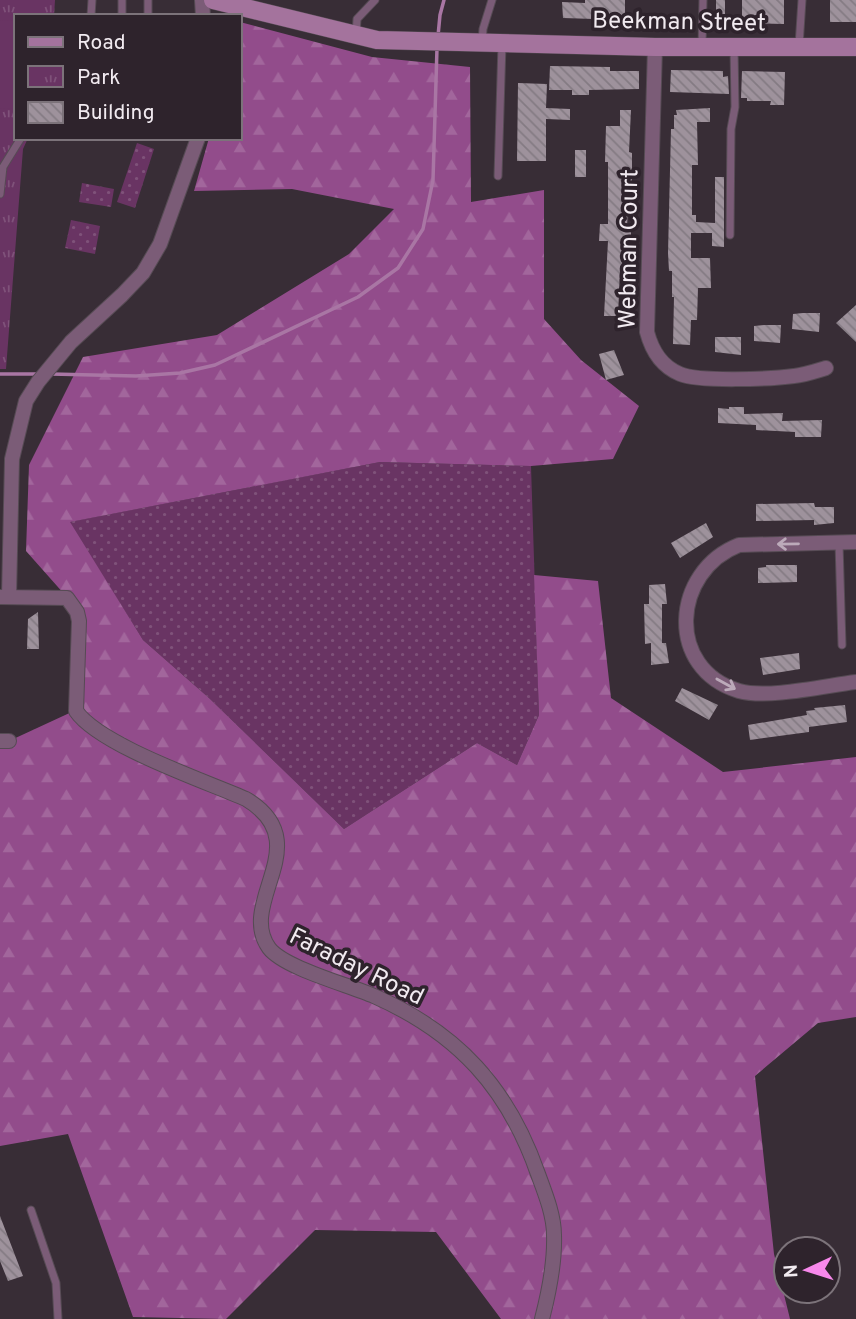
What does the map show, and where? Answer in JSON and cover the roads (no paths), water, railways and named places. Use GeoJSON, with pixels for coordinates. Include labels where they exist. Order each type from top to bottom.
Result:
{"type":"FeatureCollection","features":[{"type":"Feature","properties":{"kind":"main road","name":"Beekman Street"},"geometry":{"type":"LineString","coordinates":[[213,0],[255,5],[377,40],[655,47],[856,47]]}},
{"type":"Feature","properties":{"kind":"street","name":"Webman Court"},"geometry":{"type":"LineString","coordinates":[[655,47],[648,332],[656,354],[672,370],[699,379],[796,376],[826,368]]}},
{"type":"Feature","properties":{"kind":"street"},"geometry":{"type":"LineString","coordinates":[[5,597],[6,459],[26,401],[71,342],[122,295],[152,259],[197,140]]}},
{"type":"Feature","properties":{"kind":"street"},"geometry":{"type":"LineString","coordinates":[[856,542],[739,545],[729,549],[714,558],[696,579],[688,600],[686,628],[692,649],[701,664],[712,676],[736,690],[758,694],[856,682]]}},
{"type":"Feature","properties":{"kind":"street","name":"Faraday Road"},"geometry":{"type":"LineString","coordinates":[[5,597],[67,598],[73,604],[79,621],[76,711],[82,719],[116,743],[246,799],[264,813],[275,833],[277,856],[261,914],[261,926],[269,948],[288,962],[375,996],[430,1027],[474,1062],[499,1094],[535,1164],[552,1222],[553,1262],[542,1319]]}},
{"type":"Feature","properties":{"kind":"lane"},"geometry":{"type":"LineString","coordinates":[[356,36],[357,19],[375,0]]}},
{"type":"Feature","properties":{"kind":"lane"},"geometry":{"type":"LineString","coordinates":[[482,43],[482,29],[492,0]]}},
{"type":"Feature","properties":{"kind":"lane"},"geometry":{"type":"LineString","coordinates":[[702,47],[703,0]]}},
{"type":"Feature","properties":{"kind":"lane"},"geometry":{"type":"LineString","coordinates":[[799,47],[802,0]]}},
{"type":"Feature","properties":{"kind":"lane"},"geometry":{"type":"LineString","coordinates":[[498,176],[502,43]]}},
{"type":"Feature","properties":{"kind":"lane"},"geometry":{"type":"LineString","coordinates":[[730,235],[731,129],[735,107],[734,47]]}},
{"type":"Feature","properties":{"kind":"lane"},"geometry":{"type":"LineString","coordinates":[[0,194],[2,167],[19,140]]}},
{"type":"Feature","properties":{"kind":"lane"},"geometry":{"type":"LineString","coordinates":[[839,542],[842,645]]}},
{"type":"Feature","properties":{"kind":"lane"},"geometry":{"type":"LineString","coordinates":[[31,1210],[56,1283],[58,1319]]}},
{"type":"Feature","properties":{"kind":"waterway"},"geometry":{"type":"LineString","coordinates":[[438,36],[444,0]]}},
{"type":"Feature","properties":{"kind":"waterway"},"geometry":{"type":"LineString","coordinates":[[51,374],[136,376],[180,373],[215,365],[358,297],[398,268],[423,229],[433,180],[437,48]]}},
{"type":"Feature","properties":{"kind":"waterway"},"geometry":{"type":"LineString","coordinates":[[0,374],[40,374]]}}]}
